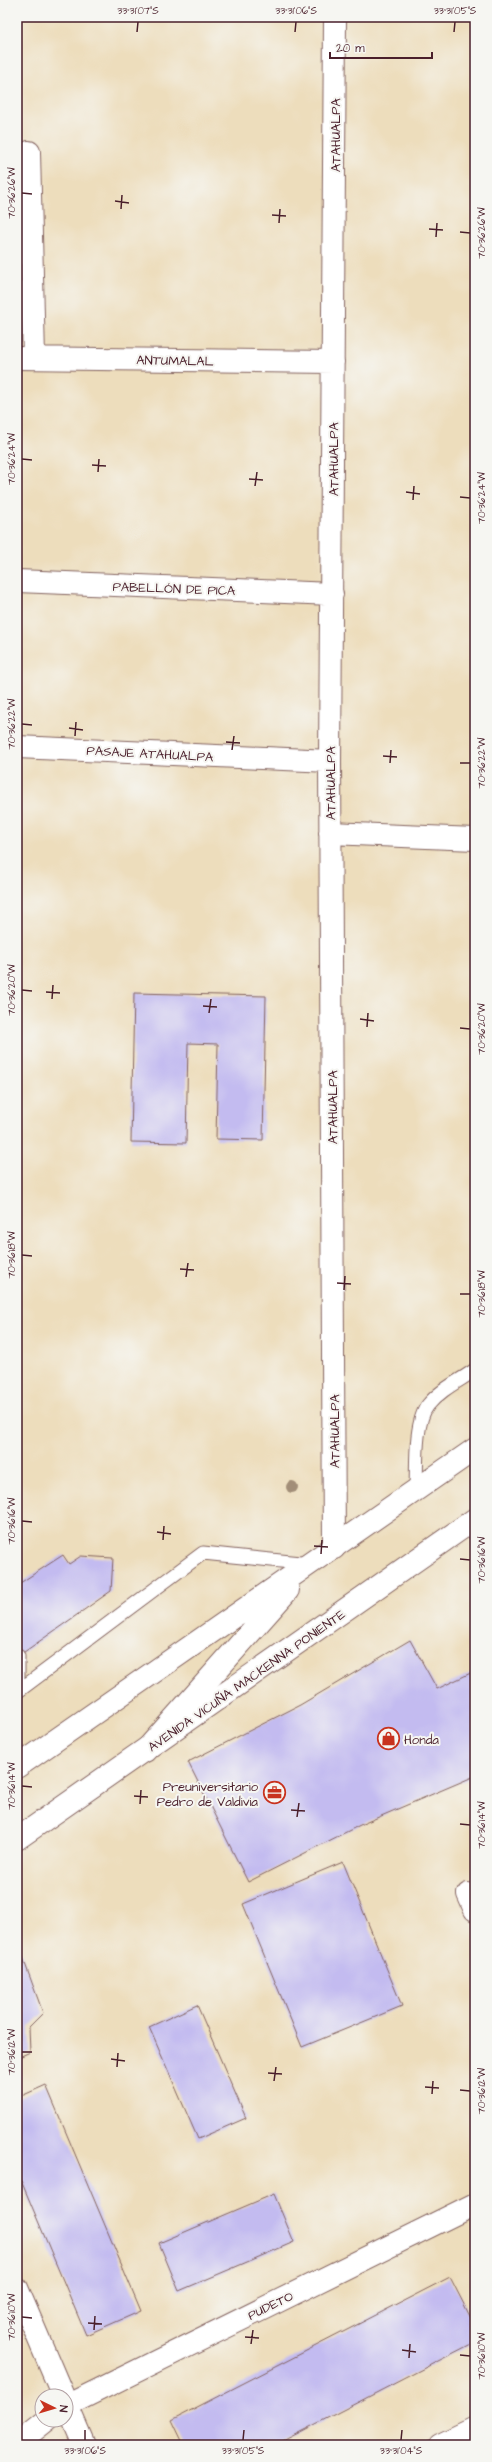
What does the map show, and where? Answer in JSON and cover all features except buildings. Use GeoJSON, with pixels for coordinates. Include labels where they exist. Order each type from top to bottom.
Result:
{"type":"FeatureCollection","features":[{"type":"Feature","properties":{"kind":"street","name":"ATAHUALPA"},"geometry":{"type":"LineString","coordinates":[[334,1548],[330,761],[336,17]]}},
{"type":"Feature","properties":{"kind":"street"},"geometry":{"type":"LineString","coordinates":[[25,358],[29,152]]}},
{"type":"Feature","properties":{"kind":"street","name":"ANTUMALAL"},"geometry":{"type":"LineString","coordinates":[[25,358],[333,362]]}},
{"type":"Feature","properties":{"kind":"street","name":"PABELLÓN DE PICA"},"geometry":{"type":"LineString","coordinates":[[17,581],[332,594]]}},
{"type":"Feature","properties":{"kind":"street","name":"PASAJE ATAHUALPA"},"geometry":{"type":"LineString","coordinates":[[17,747],[330,761]]}},
{"type":"Feature","properties":{"kind":"street"},"geometry":{"type":"LineString","coordinates":[[330,833],[475,839]]}},
{"type":"Feature","properties":{"kind":"street"},"geometry":{"type":"LineString","coordinates":[[17,1767],[475,1449]]}},
{"type":"Feature","properties":{"kind":"street","name":"AVENIDA VICUÑA MACKENNA PONIENTE"},"geometry":{"type":"LineString","coordinates":[[17,1839],[475,1519]]}},
{"type":"Feature","properties":{"kind":"street"},"geometry":{"type":"LineString","coordinates":[[145,1751],[311,1564]]}},
{"type":"Feature","properties":{"kind":"street","name":"PUDETO"},"geometry":{"type":"LineString","coordinates":[[74,2399],[475,2204]]}},
{"type":"Feature","properties":{"kind":"street"},"geometry":{"type":"LineString","coordinates":[[17,2288],[60,2388]]}},
{"type":"Feature","properties":{"kind":"street"},"geometry":{"type":"LineString","coordinates":[[74,2422],[84,2445]]}},
{"type":"Feature","properties":{"kind":"street"},"geometry":{"type":"LineString","coordinates":[[17,2444],[37,2428]]}},
{"type":"Feature","properties":{"kind":"street"},"geometry":{"type":"LineString","coordinates":[[440,2445],[475,2428]]}},
{"type":"Feature","properties":{"kind":"lane"},"geometry":{"type":"LineString","coordinates":[[416,1490],[420,1419],[427,1406],[436,1397],[475,1370]]}},
{"type":"Feature","properties":{"kind":"lane"},"geometry":{"type":"LineString","coordinates":[[17,1691],[203,1552],[311,1564]]}},
{"type":"Feature","properties":{"kind":"lane"},"geometry":{"type":"LineString","coordinates":[[17,1691],[18,1656]]}},
{"type":"Feature","properties":{"kind":"place","name":"Honda"},"geometry":{"type":"Point","coordinates":[388,1739]}},
{"type":"Feature","properties":{"kind":"place","name":"Preuniversitario Pedro de Valdivia"},"geometry":{"type":"Point","coordinates":[274,1793]}}]}
